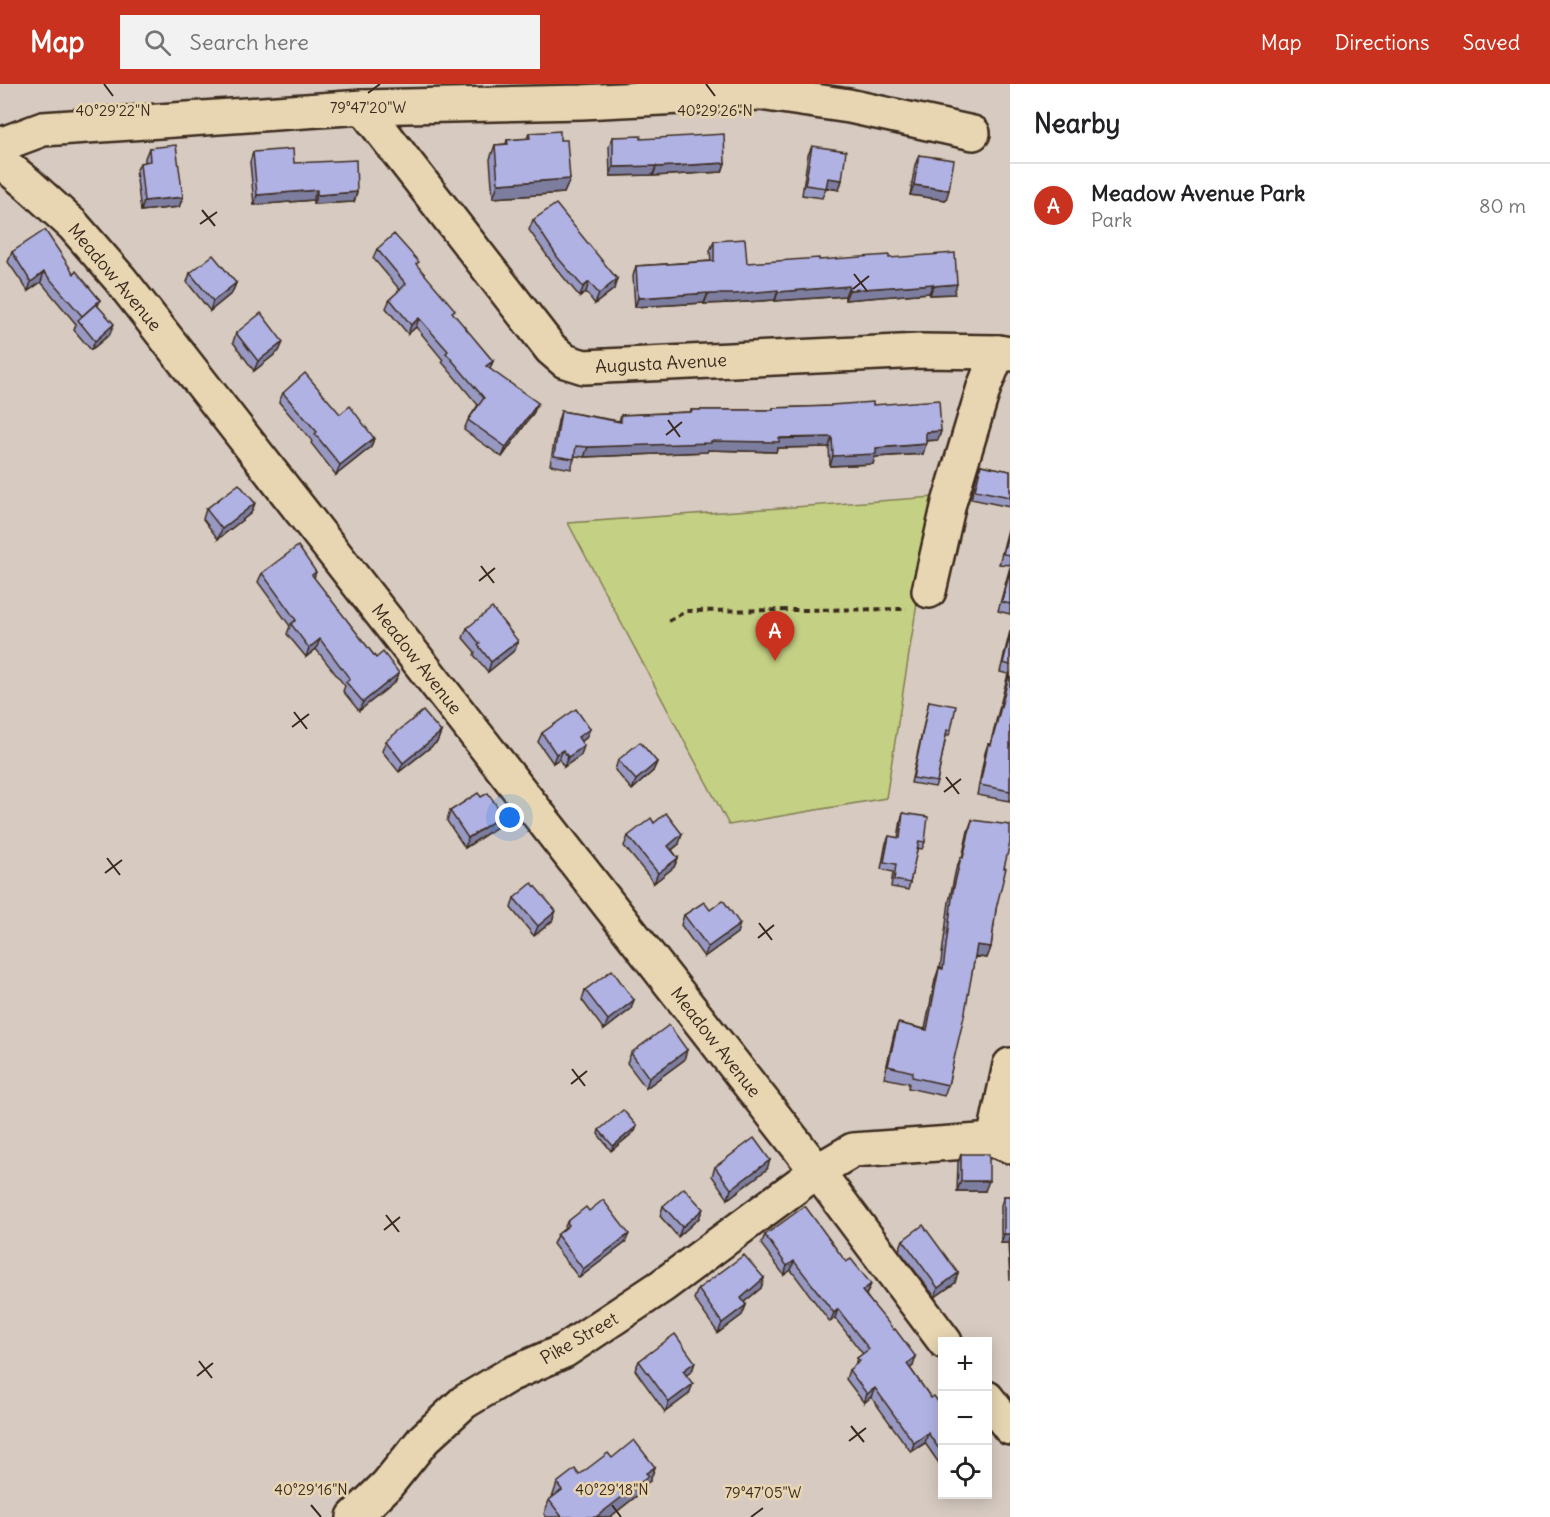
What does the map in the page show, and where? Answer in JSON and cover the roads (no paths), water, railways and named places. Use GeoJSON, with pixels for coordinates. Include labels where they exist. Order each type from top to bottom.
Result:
{"type":"FeatureCollection","features":[{"type":"Feature","properties":{"kind":"street"},"geometry":{"type":"LineString","coordinates":[[0,145],[43,129],[363,107],[582,102],[759,93],[849,106],[973,133]]}},
{"type":"Feature","properties":{"kind":"street","name":"Augusta Avenue"},"geometry":{"type":"LineString","coordinates":[[363,107],[551,349],[566,360],[584,367],[921,351],[1004,353]]}},
{"type":"Feature","properties":{"kind":"street","name":"Meadow Avenue"},"geometry":{"type":"LineString","coordinates":[[0,162],[73,225],[120,279],[817,1171],[942,1337]]}},
{"type":"Feature","properties":{"kind":"street"},"geometry":{"type":"LineString","coordinates":[[929,591],[950,503],[984,387],[1004,353]]}},
{"type":"Feature","properties":{"kind":"street"},"geometry":{"type":"LineString","coordinates":[[817,1171],[853,1150],[1002,1143],[1010,1065]]}},
{"type":"Feature","properties":{"kind":"street","name":"Pike Street"},"geometry":{"type":"LineString","coordinates":[[354,1517],[387,1485],[424,1439],[464,1402],[509,1375],[564,1351],[662,1286],[817,1171]]}},
{"type":"Feature","properties":{"kind":"street"},"geometry":{"type":"LineString","coordinates":[[992,1405],[1010,1428]]}},
{"type":"Feature","properties":{"kind":"place","name":"Meadow Avenue Park"},"geometry":{"type":"Point","coordinates":[775,661]}}]}
